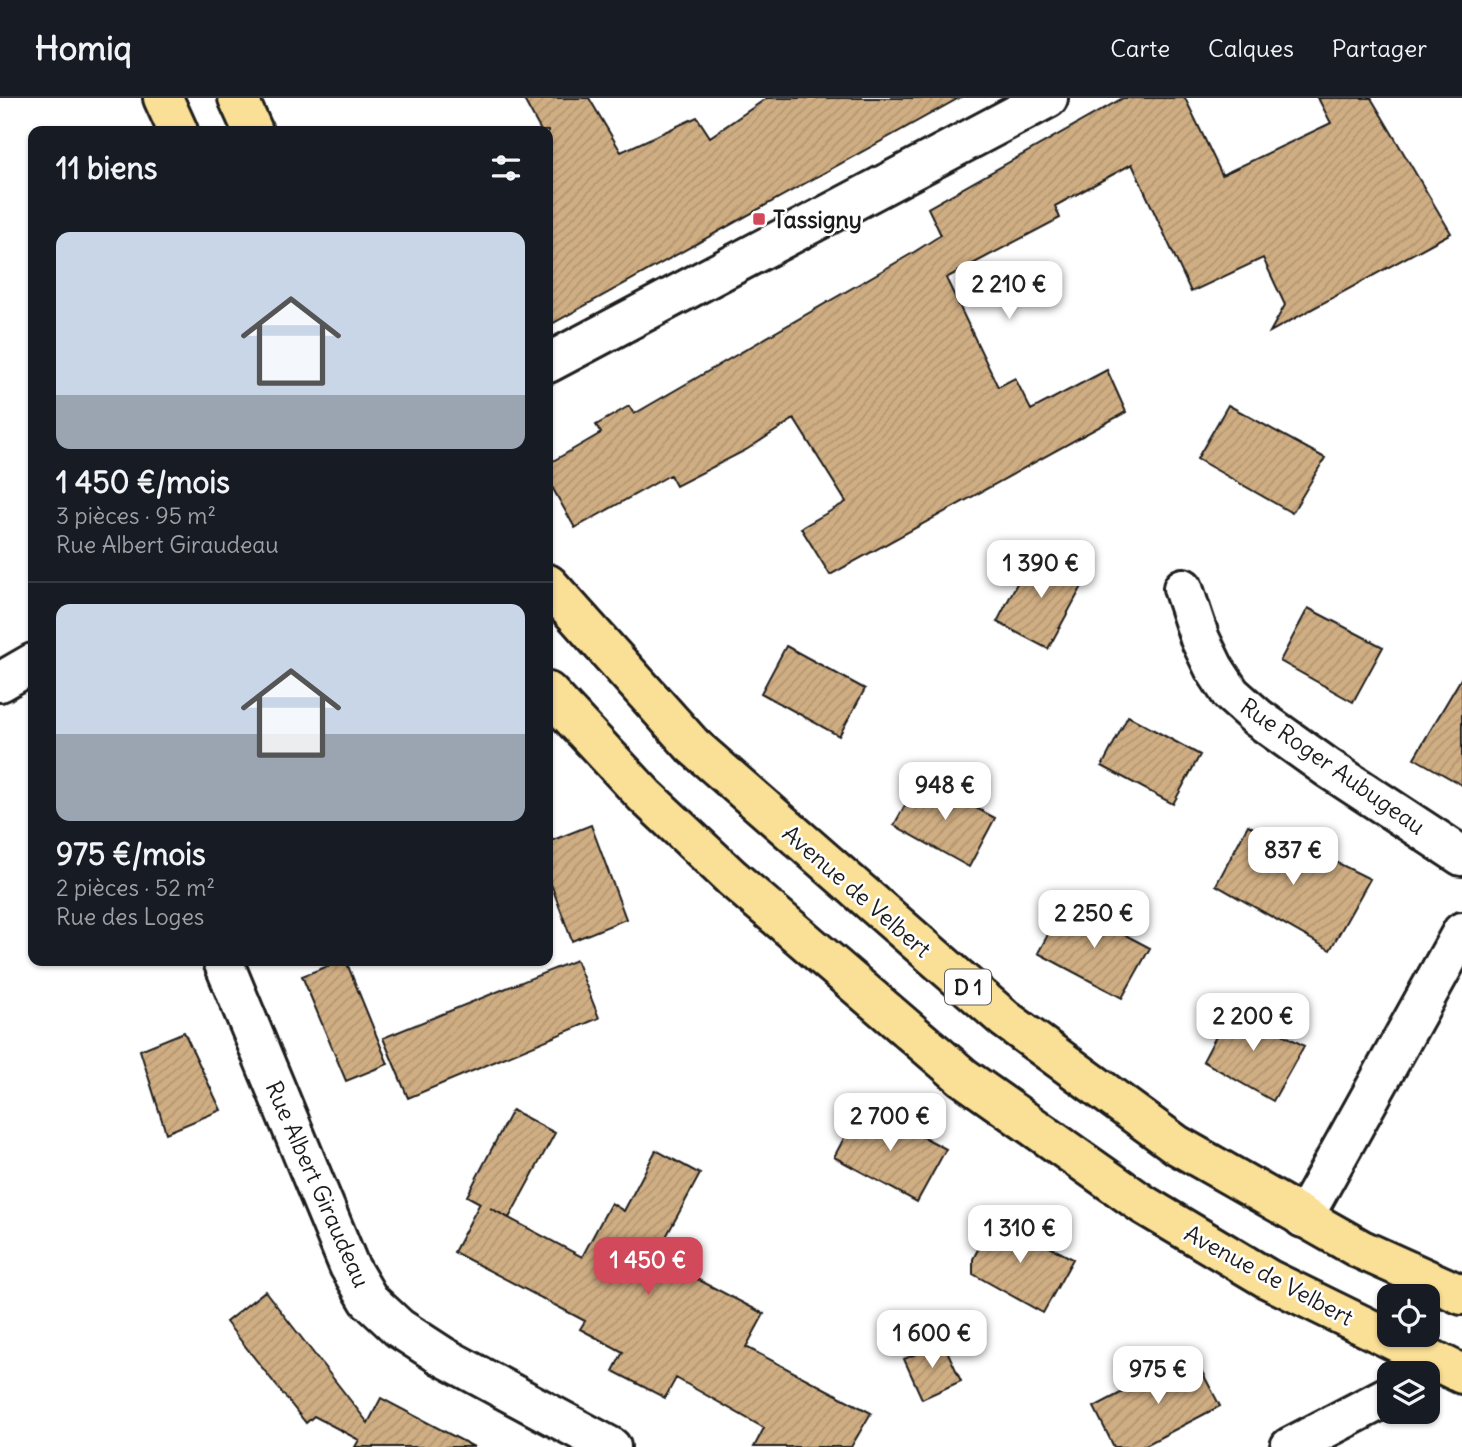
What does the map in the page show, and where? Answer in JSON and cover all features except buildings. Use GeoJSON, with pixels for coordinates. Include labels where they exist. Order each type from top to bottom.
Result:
{"type":"FeatureCollection","features":[{"type":"Feature","properties":{"kind":"main road"},"geometry":{"type":"LineString","coordinates":[[163,98],[176,126]]}},
{"type":"Feature","properties":{"kind":"main road"},"geometry":{"type":"LineString","coordinates":[[238,98],[251,126]]}},
{"type":"Feature","properties":{"kind":"main road","name":"Avenue de Velbert"},"geometry":{"type":"LineString","coordinates":[[553,590],[692,745],[1005,1019],[1177,1145],[1360,1249],[1462,1295]]}},
{"type":"Feature","properties":{"kind":"main road","name":"Avenue de Velbert"},"geometry":{"type":"LineString","coordinates":[[553,697],[645,796],[732,878],[963,1077],[1051,1143],[1155,1212],[1268,1279],[1449,1368]]}},
{"type":"Feature","properties":{"kind":"street"},"geometry":{"type":"LineString","coordinates":[[553,360],[1048,98]]}},
{"type":"Feature","properties":{"kind":"street","name":"Rue Roger Aubugeau"},"geometry":{"type":"LineString","coordinates":[[1183,588],[1200,639],[1231,694],[1258,718],[1328,768],[1462,856]]}},
{"type":"Feature","properties":{"kind":"street"},"geometry":{"type":"LineString","coordinates":[[0,682],[28,666]]}},
{"type":"Feature","properties":{"kind":"street"},"geometry":{"type":"LineString","coordinates":[[1303,1218],[1462,932]]}},
{"type":"Feature","properties":{"kind":"street","name":"Rue Albert Giraudeau"},"geometry":{"type":"LineString","coordinates":[[225,966],[349,1266],[369,1300],[399,1328],[442,1356],[611,1447]]}},
{"type":"Feature","properties":{"kind":"street"},"geometry":{"type":"LineString","coordinates":[[1290,1447],[1377,1402]]}},
{"type":"Feature","properties":{"kind":"place","name":"Tassigny"},"geometry":{"type":"Point","coordinates":[759,219]}}]}
